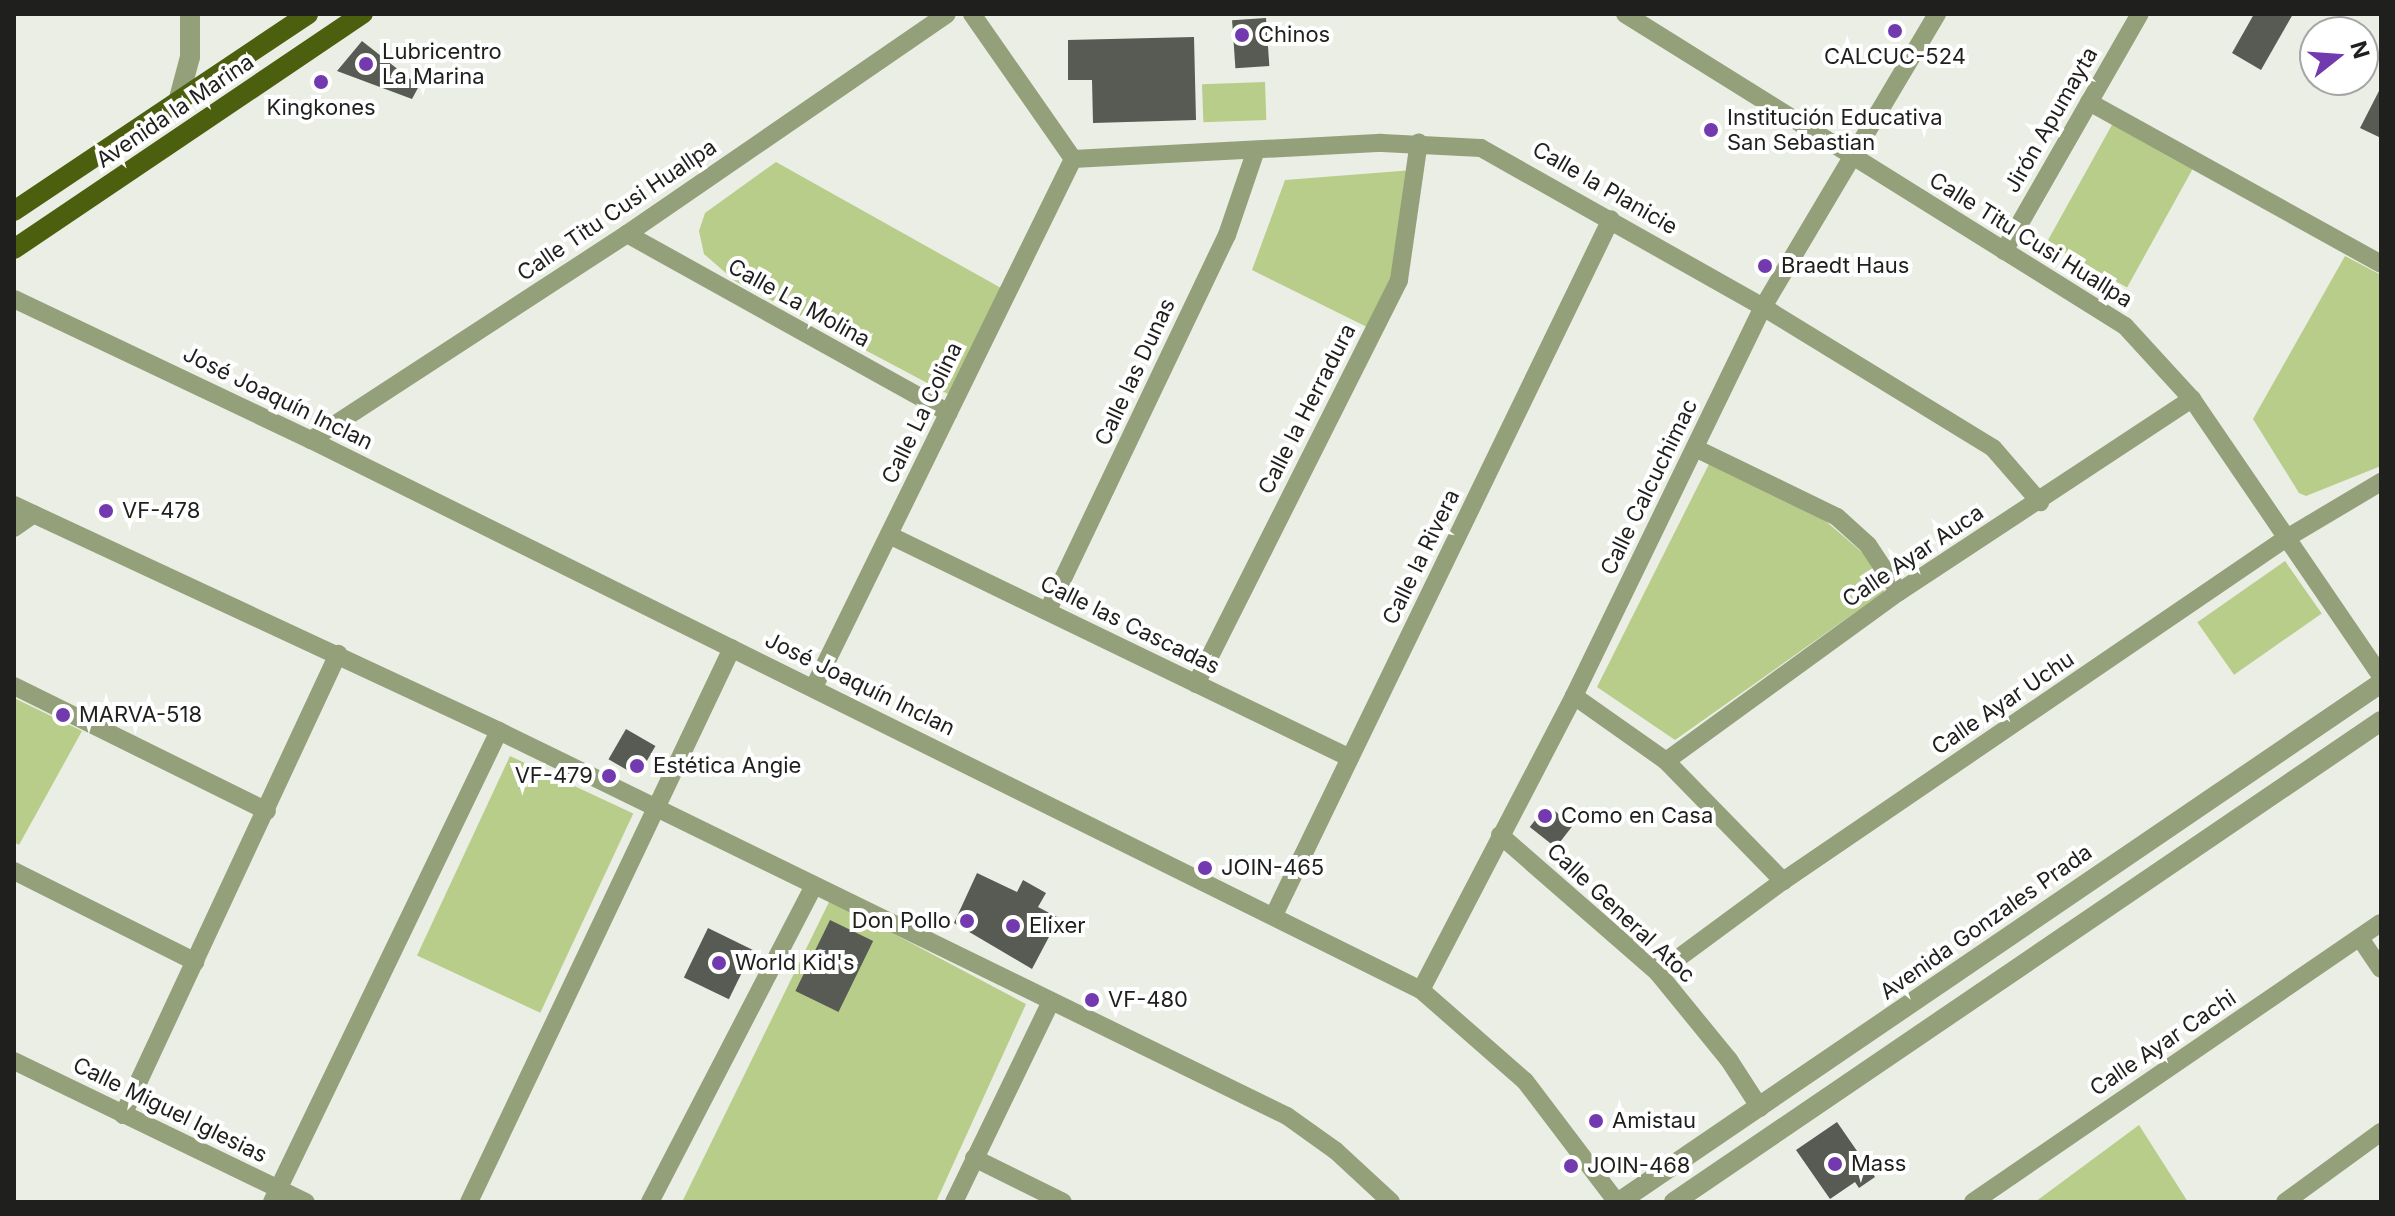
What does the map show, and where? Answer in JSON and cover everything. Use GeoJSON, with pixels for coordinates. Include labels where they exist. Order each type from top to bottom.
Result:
{"type":"FeatureCollection","features":[{"type":"Feature","properties":{"kind":"main road","name":"Avenida la Marina"},"geometry":{"type":"LineString","coordinates":[[14,211],[308,14]]}},
{"type":"Feature","properties":{"kind":"main road","name":"Avenida la Marina"},"geometry":{"type":"LineString","coordinates":[[14,249],[363,14]]}},
{"type":"Feature","properties":{"kind":"street"},"geometry":{"type":"LineString","coordinates":[[178,102],[190,57],[190,14]]}},
{"type":"Feature","properties":{"kind":"street","name":"Calle Titu Cusi Huallpa"},"geometry":{"type":"LineString","coordinates":[[311,440],[627,234],[947,14]]}},
{"type":"Feature","properties":{"kind":"street"},"geometry":{"type":"LineString","coordinates":[[972,14],[1073,159]]}},
{"type":"Feature","properties":{"kind":"street","name":"Calle Titu Cusi Huallpa"},"geometry":{"type":"LineString","coordinates":[[1625,14],[2125,326],[2192,399],[2381,676]]}},
{"type":"Feature","properties":{"kind":"street","name":"Calle Calcuchimac"},"geometry":{"type":"LineString","coordinates":[[1421,990],[1574,696],[1763,307],[1937,14]]}},
{"type":"Feature","properties":{"kind":"street","name":"Jirón Apumayta"},"geometry":{"type":"LineString","coordinates":[[2004,251],[2140,14]]}},
{"type":"Feature","properties":{"kind":"street"},"geometry":{"type":"LineString","coordinates":[[2089,102],[2381,264]]}},
{"type":"Feature","properties":{"kind":"street","name":"Calle la Planicie"},"geometry":{"type":"LineString","coordinates":[[1073,159],[1419,142],[1461,144],[1501,156],[1763,307],[1993,448],[2040,502]]}},
{"type":"Feature","properties":{"kind":"street","name":"Calle la Herradura"},"geometry":{"type":"LineString","coordinates":[[1196,684],[1399,280],[1419,142]]}},
{"type":"Feature","properties":{"kind":"street","name":"Calle las Dunas"},"geometry":{"type":"LineString","coordinates":[[1048,610],[1227,235],[1256,150]]}},
{"type":"Feature","properties":{"kind":"street","name":"Calle La Colina"},"geometry":{"type":"LineString","coordinates":[[814,687],[1073,159]]}},
{"type":"Feature","properties":{"kind":"street","name":"Calle la Rivera"},"geometry":{"type":"LineString","coordinates":[[1274,915],[1611,219]]}},
{"type":"Feature","properties":{"kind":"street","name":"Calle La Molina"},"geometry":{"type":"LineString","coordinates":[[627,234],[948,413]]}},
{"type":"Feature","properties":{"kind":"street","name":"José Joaquín Inclan"},"geometry":{"type":"LineString","coordinates":[[14,299],[311,440],[814,687],[1421,990],[1525,1081],[1618,1202]]}},
{"type":"Feature","properties":{"kind":"street","name":"Calle Ayar Auca"},"geometry":{"type":"LineString","coordinates":[[1666,761],[1899,592],[2040,502],[2192,399]]}},
{"type":"Feature","properties":{"kind":"street"},"geometry":{"type":"LineString","coordinates":[[1695,448],[1837,517],[1868,545],[1899,592]]}},
{"type":"Feature","properties":{"kind":"street","name":"Calle Ayar Uchu"},"geometry":{"type":"LineString","coordinates":[[1658,973],[1783,881],[2285,539],[2381,482]]}},
{"type":"Feature","properties":{"kind":"street"},"geometry":{"type":"LineString","coordinates":[[14,505],[499,731],[813,888],[1287,1116],[1336,1151],[1391,1202]]}},
{"type":"Feature","properties":{"kind":"street"},"geometry":{"type":"LineString","coordinates":[[14,528],[34,514]]}},
{"type":"Feature","properties":{"kind":"street","name":"Calle las Cascadas"},"geometry":{"type":"LineString","coordinates":[[889,535],[1350,758]]}},
{"type":"Feature","properties":{"kind":"street"},"geometry":{"type":"LineString","coordinates":[[469,1202],[652,809],[732,648]]}},
{"type":"Feature","properties":{"kind":"street"},"geometry":{"type":"LineString","coordinates":[[123,1115],[338,654]]}},
{"type":"Feature","properties":{"kind":"street","name":"Avenida Gonzales Prada"},"geometry":{"type":"LineString","coordinates":[[1618,1202],[2381,683]]}},
{"type":"Feature","properties":{"kind":"street"},"geometry":{"type":"LineString","coordinates":[[14,686],[267,811]]}},
{"type":"Feature","properties":{"kind":"street"},"geometry":{"type":"LineString","coordinates":[[1574,696],[1666,761],[1783,881]]}},
{"type":"Feature","properties":{"kind":"street"},"geometry":{"type":"LineString","coordinates":[[1674,1202],[2381,721]]}},
{"type":"Feature","properties":{"kind":"street"},"geometry":{"type":"LineString","coordinates":[[275,1195],[499,731]]}},
{"type":"Feature","properties":{"kind":"street","name":"Calle General Atoc"},"geometry":{"type":"LineString","coordinates":[[1500,835],[1658,973],[1729,1060],[1760,1108]]}},
{"type":"Feature","properties":{"kind":"street"},"geometry":{"type":"LineString","coordinates":[[14,871],[196,962]]}},
{"type":"Feature","properties":{"kind":"street"},"geometry":{"type":"LineString","coordinates":[[650,1202],[813,888]]}},
{"type":"Feature","properties":{"kind":"street","name":"Calle Ayar Cachi"},"geometry":{"type":"LineString","coordinates":[[1973,1202],[2381,923]]}},
{"type":"Feature","properties":{"kind":"street"},"geometry":{"type":"LineString","coordinates":[[2360,938],[2381,969]]}},
{"type":"Feature","properties":{"kind":"street"},"geometry":{"type":"LineString","coordinates":[[954,1202],[1050,1003]]}},
{"type":"Feature","properties":{"kind":"street","name":"Calle Miguel Iglesias"},"geometry":{"type":"LineString","coordinates":[[14,1061],[275,1195],[306,1202]]}},
{"type":"Feature","properties":{"kind":"street"},"geometry":{"type":"LineString","coordinates":[[2285,1202],[2381,1132]]}},
{"type":"Feature","properties":{"kind":"street"},"geometry":{"type":"LineString","coordinates":[[974,1158],[1063,1202]]}},
{"type":"Feature","properties":{"kind":"green space"},"geometry":{"type":"Polygon","coordinates":[[[1265,82],[1266,120],[1203,122],[1202,84],[1265,82]]]}},
{"type":"Feature","properties":{"kind":"green space"},"geometry":{"type":"Polygon","coordinates":[[[2113,123],[2193,168],[2127,287],[2047,243],[2113,123]]]}},
{"type":"Feature","properties":{"kind":"green space"},"geometry":{"type":"Polygon","coordinates":[[[776,162],[1001,288],[948,394],[735,281],[704,254],[699,231],[705,213],[776,162]]]}},
{"type":"Feature","properties":{"kind":"green space"},"geometry":{"type":"Polygon","coordinates":[[[1413,170],[1413,232],[1375,331],[1252,270],[1285,180],[1413,170]]]}},
{"type":"Feature","properties":{"kind":"green space"},"geometry":{"type":"Polygon","coordinates":[[[2345,256],[2381,275],[2381,466],[2306,496],[2299,493],[2253,419],[2345,256]]]}},
{"type":"Feature","properties":{"kind":"green space"},"geometry":{"type":"Polygon","coordinates":[[[1709,464],[1814,511],[1878,566],[1884,592],[1675,740],[1597,687],[1709,464]]]}},
{"type":"Feature","properties":{"kind":"green space"},"geometry":{"type":"Polygon","coordinates":[[[2285,561],[2322,613],[2234,675],[2197,622],[2285,561]]]}},
{"type":"Feature","properties":{"kind":"green space"},"geometry":{"type":"Polygon","coordinates":[[[14,698],[82,731],[19,845],[14,842],[14,698]]]}},
{"type":"Feature","properties":{"kind":"green space"},"geometry":{"type":"Polygon","coordinates":[[[510,756],[633,813],[540,1013],[417,955],[510,756]]]}},
{"type":"Feature","properties":{"kind":"green space"},"geometry":{"type":"Polygon","coordinates":[[[830,900],[1026,1004],[936,1202],[682,1202],[830,900]]]}},
{"type":"Feature","properties":{"kind":"green space"},"geometry":{"type":"Polygon","coordinates":[[[2139,1125],[2188,1202],[2035,1202],[2139,1125]]]}},
{"type":"Feature","properties":{"kind":"building"},"geometry":{"type":"Polygon","coordinates":[[[2254,14],[2293,14],[2261,70],[2232,53],[2254,14]]]}},
{"type":"Feature","properties":{"kind":"building"},"geometry":{"type":"Polygon","coordinates":[[[1266,18],[1269,66],[1235,68],[1232,20],[1266,18]]]}},
{"type":"Feature","properties":{"kind":"building"},"geometry":{"type":"Polygon","coordinates":[[[1194,37],[1196,120],[1093,123],[1092,80],[1068,80],[1068,40],[1194,37]]]}},
{"type":"Feature","properties":{"kind":"building","name":"Lubricentro La Marina"},"geometry":{"type":"Polygon","coordinates":[[[362,41],[419,86],[412,99],[337,71],[362,41]]]}},
{"type":"Feature","properties":{"kind":"building"},"geometry":{"type":"Polygon","coordinates":[[[2381,87],[2381,138],[2360,128],[2381,87]]]}},
{"type":"Feature","properties":{"kind":"building"},"geometry":{"type":"Polygon","coordinates":[[[626,729],[655,746],[638,776],[608,759],[626,729]]]}},
{"type":"Feature","properties":{"kind":"building"},"geometry":{"type":"Polygon","coordinates":[[[1547,805],[1573,825],[1556,847],[1530,827],[1547,805]]]}},
{"type":"Feature","properties":{"kind":"building"},"geometry":{"type":"Polygon","coordinates":[[[977,873],[1017,892],[1023,880],[1046,893],[1038,907],[1059,918],[1032,969],[954,923],[977,873]]]}},
{"type":"Feature","properties":{"kind":"building"},"geometry":{"type":"Polygon","coordinates":[[[830,920],[873,941],[839,1012],[795,991],[830,920]]]}},
{"type":"Feature","properties":{"kind":"building","name":"World Kid's"},"geometry":{"type":"Polygon","coordinates":[[[708,928],[753,950],[729,999],[684,977],[708,928]]]}},
{"type":"Feature","properties":{"kind":"building","name":"Mass"},"geometry":{"type":"Polygon","coordinates":[[[1837,1122],[1875,1177],[1859,1188],[1855,1182],[1830,1199],[1796,1150],[1837,1122]]]}},
{"type":"Feature","properties":{"kind":"place","name":"CALCUC-524"},"geometry":{"type":"Point","coordinates":[1895,31]}},
{"type":"Feature","properties":{"kind":"place","name":"Chinos"},"geometry":{"type":"Point","coordinates":[1242,35]}},
{"type":"Feature","properties":{"kind":"place","name":"Lubricentro La Marina"},"geometry":{"type":"Point","coordinates":[366,64]}},
{"type":"Feature","properties":{"kind":"place","name":"Kingkones"},"geometry":{"type":"Point","coordinates":[321,82]}},
{"type":"Feature","properties":{"kind":"place","name":"Institución Educativa San Sebastian"},"geometry":{"type":"Point","coordinates":[1711,130]}},
{"type":"Feature","properties":{"kind":"place","name":"Braedt Haus"},"geometry":{"type":"Point","coordinates":[1765,266]}},
{"type":"Feature","properties":{"kind":"place","name":"VF-478"},"geometry":{"type":"Point","coordinates":[106,511]}},
{"type":"Feature","properties":{"kind":"place","name":"MARVA-518"},"geometry":{"type":"Point","coordinates":[63,715]}},
{"type":"Feature","properties":{"kind":"place","name":"Estética Angie"},"geometry":{"type":"Point","coordinates":[637,766]}},
{"type":"Feature","properties":{"kind":"place","name":"VF-479"},"geometry":{"type":"Point","coordinates":[609,776]}},
{"type":"Feature","properties":{"kind":"place","name":"Como en Casa"},"geometry":{"type":"Point","coordinates":[1545,816]}},
{"type":"Feature","properties":{"kind":"place","name":"JOIN-465"},"geometry":{"type":"Point","coordinates":[1205,868]}},
{"type":"Feature","properties":{"kind":"place","name":"Don Pollo"},"geometry":{"type":"Point","coordinates":[967,921]}},
{"type":"Feature","properties":{"kind":"place","name":"Elixer"},"geometry":{"type":"Point","coordinates":[1013,926]}},
{"type":"Feature","properties":{"kind":"place","name":"World Kid's"},"geometry":{"type":"Point","coordinates":[719,963]}},
{"type":"Feature","properties":{"kind":"place","name":"VF-480"},"geometry":{"type":"Point","coordinates":[1092,1000]}},
{"type":"Feature","properties":{"kind":"place","name":"Amistau"},"geometry":{"type":"Point","coordinates":[1596,1121]}},
{"type":"Feature","properties":{"kind":"place","name":"Mass"},"geometry":{"type":"Point","coordinates":[1835,1164]}},
{"type":"Feature","properties":{"kind":"place","name":"JOIN-468"},"geometry":{"type":"Point","coordinates":[1571,1166]}}]}
